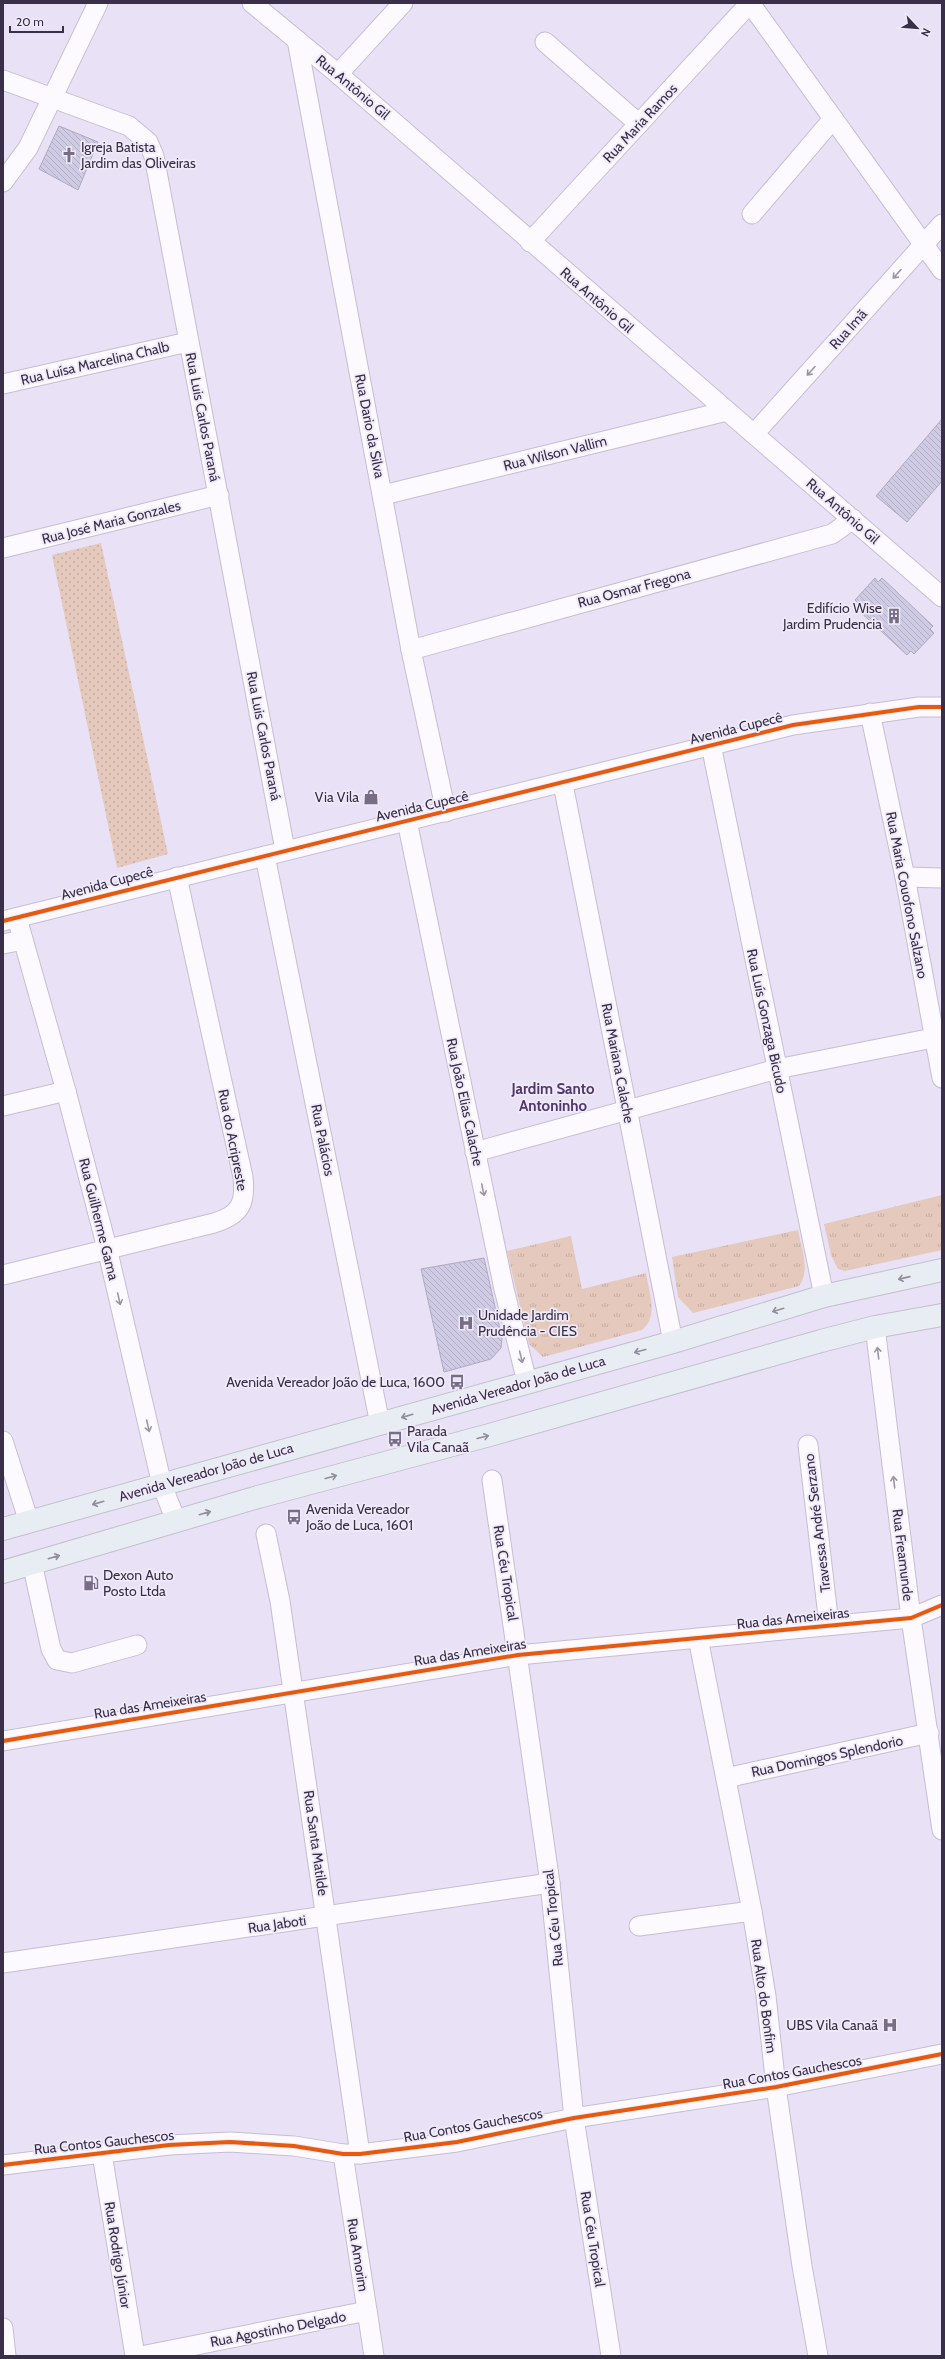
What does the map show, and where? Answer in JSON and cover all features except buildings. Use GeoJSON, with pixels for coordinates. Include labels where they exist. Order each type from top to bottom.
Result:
{"type":"FeatureCollection","features":[{"type":"Feature","properties":{"kind":"main road","name":"Avenida Vereador João de Luca"},"geometry":{"type":"LineString","coordinates":[[3,1529],[673,1342],[824,1296],[942,1270]]}},
{"type":"Feature","properties":{"kind":"main road"},"geometry":{"type":"LineString","coordinates":[[3,1572],[176,1521],[875,1327],[942,1315]]}},
{"type":"Feature","properties":{"kind":"street"},"geometry":{"type":"LineString","coordinates":[[3,182],[28,148],[98,3]]}},
{"type":"Feature","properties":{"kind":"street","name":"Rua Antônio Gil"},"geometry":{"type":"LineString","coordinates":[[252,3],[338,74],[530,242],[728,411],[942,597]]}},
{"type":"Feature","properties":{"kind":"street"},"geometry":{"type":"LineString","coordinates":[[338,74],[403,3]]}},
{"type":"Feature","properties":{"kind":"street"},"geometry":{"type":"LineString","coordinates":[[750,3],[942,270]]}},
{"type":"Feature","properties":{"kind":"street","name":"Rua Maria Ramos"},"geometry":{"type":"LineString","coordinates":[[530,242],[750,3]]}},
{"type":"Feature","properties":{"kind":"street","name":"Rua Dario da Silva"},"geometry":{"type":"LineString","coordinates":[[297,40],[411,650],[446,812]]}},
{"type":"Feature","properties":{"kind":"street"},"geometry":{"type":"LineString","coordinates":[[545,42],[639,124]]}},
{"type":"Feature","properties":{"kind":"street","name":"Rua Luis Carlos Paraná"},"geometry":{"type":"LineString","coordinates":[[3,80],[129,126],[148,142],[154,156],[285,850]]}},
{"type":"Feature","properties":{"kind":"street"},"geometry":{"type":"LineString","coordinates":[[752,214],[833,119]]}},
{"type":"Feature","properties":{"kind":"street","name":"Rua Imã"},"geometry":{"type":"LineString","coordinates":[[754,434],[942,224]]}},
{"type":"Feature","properties":{"kind":"street","name":"Rua Luísa Marcelina Chalb"},"geometry":{"type":"LineString","coordinates":[[3,384],[188,342]]}},
{"type":"Feature","properties":{"kind":"street","name":"Rua Wilson Vallim"},"geometry":{"type":"LineString","coordinates":[[383,495],[728,411]]}},
{"type":"Feature","properties":{"kind":"street","name":"Rua José Maria Gonzales"},"geometry":{"type":"LineString","coordinates":[[3,548],[218,495]]}},
{"type":"Feature","properties":{"kind":"street","name":"Rua Osmar Fregona"},"geometry":{"type":"LineString","coordinates":[[411,650],[832,534],[853,519]]}},
{"type":"Feature","properties":{"kind":"street","name":"Avenida Cupecê"},"geometry":{"type":"LineString","coordinates":[[10,920],[285,850],[563,784],[793,725],[919,707],[942,707]]}},
{"type":"Feature","properties":{"kind":"street","name":"Rua Maria Couofono Salzano"},"geometry":{"type":"LineString","coordinates":[[870,713],[938,1038],[942,1078]]}},
{"type":"Feature","properties":{"kind":"street","name":"Rua Luís Gonzaga Bicudo"},"geometry":{"type":"LineString","coordinates":[[711,745],[824,1296]]}},
{"type":"Feature","properties":{"kind":"street","name":"Rua Mariana Calache"},"geometry":{"type":"LineString","coordinates":[[563,784],[673,1342]]}},
{"type":"Feature","properties":{"kind":"street","name":"Rua João Elias Calache"},"geometry":{"type":"LineString","coordinates":[[408,821],[504,1289],[527,1382]]}},
{"type":"Feature","properties":{"kind":"street","name":"Rua Palácios"},"geometry":{"type":"LineString","coordinates":[[265,856],[380,1424]]}},
{"type":"Feature","properties":{"kind":"street","name":"Rua do Acripreste"},"geometry":{"type":"LineString","coordinates":[[3,1275],[231,1218],[244,1198],[243,1177],[176,877]]}},
{"type":"Feature","properties":{"kind":"street"},"geometry":{"type":"LineString","coordinates":[[905,877],[942,878]]}},
{"type":"Feature","properties":{"kind":"street","name":"Rua Guilherme Gama"},"geometry":{"type":"LineString","coordinates":[[10,920],[23,940],[66,1091],[107,1248],[162,1484],[176,1521]]}},
{"type":"Feature","properties":{"kind":"street"},"geometry":{"type":"LineString","coordinates":[[3,944],[23,940]]}},
{"type":"Feature","properties":{"kind":"street"},"geometry":{"type":"LineString","coordinates":[[475,1152],[777,1069],[938,1038]]}},
{"type":"Feature","properties":{"kind":"street"},"geometry":{"type":"LineString","coordinates":[[3,1106],[66,1091]]}},
{"type":"Feature","properties":{"kind":"street","name":"Rua Freamunde"},"geometry":{"type":"LineString","coordinates":[[875,1327],[911,1618],[942,1830]]}},
{"type":"Feature","properties":{"kind":"street"},"geometry":{"type":"LineString","coordinates":[[3,1441],[29,1522]]}},
{"type":"Feature","properties":{"kind":"street","name":"Travessa André Serzano"},"geometry":{"type":"LineString","coordinates":[[808,1445],[829,1625]]}},
{"type":"Feature","properties":{"kind":"street","name":"Rua Céu Tropical"},"geometry":{"type":"LineString","coordinates":[[492,1480],[550,1883],[574,2118],[611,2356]]}},
{"type":"Feature","properties":{"kind":"street","name":"Rua Santa Matilde"},"geometry":{"type":"LineString","coordinates":[[266,1534],[280,1601],[326,1917],[351,2154]]}},
{"type":"Feature","properties":{"kind":"street"},"geometry":{"type":"LineString","coordinates":[[32,1563],[51,1649],[57,1660],[72,1663],[137,1645]]}},
{"type":"Feature","properties":{"kind":"street","name":"Rua das Ameixeiras"},"geometry":{"type":"LineString","coordinates":[[3,1741],[518,1655],[911,1618],[942,1605]]}},
{"type":"Feature","properties":{"kind":"street","name":"Rua Alto do Bonfim"},"geometry":{"type":"LineString","coordinates":[[698,1638],[752,1911],[766,1996],[776,2087],[802,2266],[818,2356]]}},
{"type":"Feature","properties":{"kind":"street","name":"Rua Domingos Splendorio"},"geometry":{"type":"LineString","coordinates":[[726,1778],[929,1734]]}},
{"type":"Feature","properties":{"kind":"street","name":"Rua Jaboti"},"geometry":{"type":"LineString","coordinates":[[3,1963],[326,1917],[550,1883]]}},
{"type":"Feature","properties":{"kind":"street"},"geometry":{"type":"LineString","coordinates":[[639,1926],[752,1911]]}},
{"type":"Feature","properties":{"kind":"street","name":"Rua Contos Gauchescos"},"geometry":{"type":"LineString","coordinates":[[3,2164],[102,2154],[169,2145],[230,2142],[294,2146],[351,2154],[457,2142],[574,2118],[776,2087],[942,2054]]}},
{"type":"Feature","properties":{"kind":"street","name":"Rua Rodrigo Júnior"},"geometry":{"type":"LineString","coordinates":[[102,2154],[135,2356]]}},
{"type":"Feature","properties":{"kind":"street","name":"Rua Amorim"},"geometry":{"type":"LineString","coordinates":[[351,2154],[367,2311],[374,2356]]}},
{"type":"Feature","properties":{"kind":"street","name":"Rua Agostinho Delgado"},"geometry":{"type":"LineString","coordinates":[[141,2356],[367,2311]]}},
{"type":"Feature","properties":{"kind":"street"},"geometry":{"type":"LineString","coordinates":[[3,2328],[6,2356]]}},
{"type":"Feature","properties":{"kind":"green space"},"geometry":{"type":"Polygon","coordinates":[[[101,543],[168,854],[117,868],[52,555],[101,543]]]}},
{"type":"Feature","properties":{"kind":"green space"},"geometry":{"type":"Polygon","coordinates":[[[942,1195],[942,1250],[845,1271],[838,1269],[831,1255],[824,1224],[942,1195]]]}},
{"type":"Feature","properties":{"kind":"green space"},"geometry":{"type":"Polygon","coordinates":[[[798,1230],[805,1266],[803,1280],[799,1286],[693,1313],[678,1297],[672,1257],[798,1230]]]}},
{"type":"Feature","properties":{"kind":"green space"},"geometry":{"type":"Polygon","coordinates":[[[571,1236],[582,1289],[646,1273],[651,1296],[652,1311],[647,1325],[642,1330],[543,1357],[529,1344],[507,1251],[571,1236]]]}},
{"type":"Feature","properties":{"kind":"cycle path"},"geometry":{"type":"LineString","coordinates":[[3,921],[793,725],[919,707],[942,707]]}},
{"type":"Feature","properties":{"kind":"cycle path"},"geometry":{"type":"LineString","coordinates":[[3,1741],[518,1655],[911,1618],[942,1605]]}},
{"type":"Feature","properties":{"kind":"cycle path"},"geometry":{"type":"LineString","coordinates":[[3,2165],[169,2145],[230,2142],[294,2146],[343,2154],[360,2154],[457,2142],[574,2118],[776,2087],[942,2054]]}},
{"type":"Feature","properties":{"kind":"place","name":"Igreja Batista Jardim das Oliveiras"},"geometry":{"type":"Point","coordinates":[69,155]}},
{"type":"Feature","properties":{"kind":"place","name":"Edifício Wise Jardim Prudencia"},"geometry":{"type":"Point","coordinates":[894,616]}},
{"type":"Feature","properties":{"kind":"place","name":"Via Vila"},"geometry":{"type":"Point","coordinates":[371,797]}},
{"type":"Feature","properties":{"kind":"place","name":"Unidade Jardim Prudência - CIES"},"geometry":{"type":"Point","coordinates":[466,1323]}},
{"type":"Feature","properties":{"kind":"place","name":"Avenida Vereador João de Luca, 1600"},"geometry":{"type":"Point","coordinates":[457,1382]}},
{"type":"Feature","properties":{"kind":"place","name":"Parada Vila Canaã"},"geometry":{"type":"Point","coordinates":[395,1439]}},
{"type":"Feature","properties":{"kind":"place","name":"Avenida Vereador João de Luca, 1601"},"geometry":{"type":"Point","coordinates":[294,1517]}},
{"type":"Feature","properties":{"kind":"place","name":"Dexon Auto Posto Ltda"},"geometry":{"type":"Point","coordinates":[91,1583]}},
{"type":"Feature","properties":{"kind":"place","name":"UBS Vila Canaã"},"geometry":{"type":"Point","coordinates":[890,2025]}},
{"type":"Feature","properties":{"kind":"district","name":"Jardim Santo Antoninho"},"geometry":{"type":"Point","coordinates":[553,1098]}}]}
